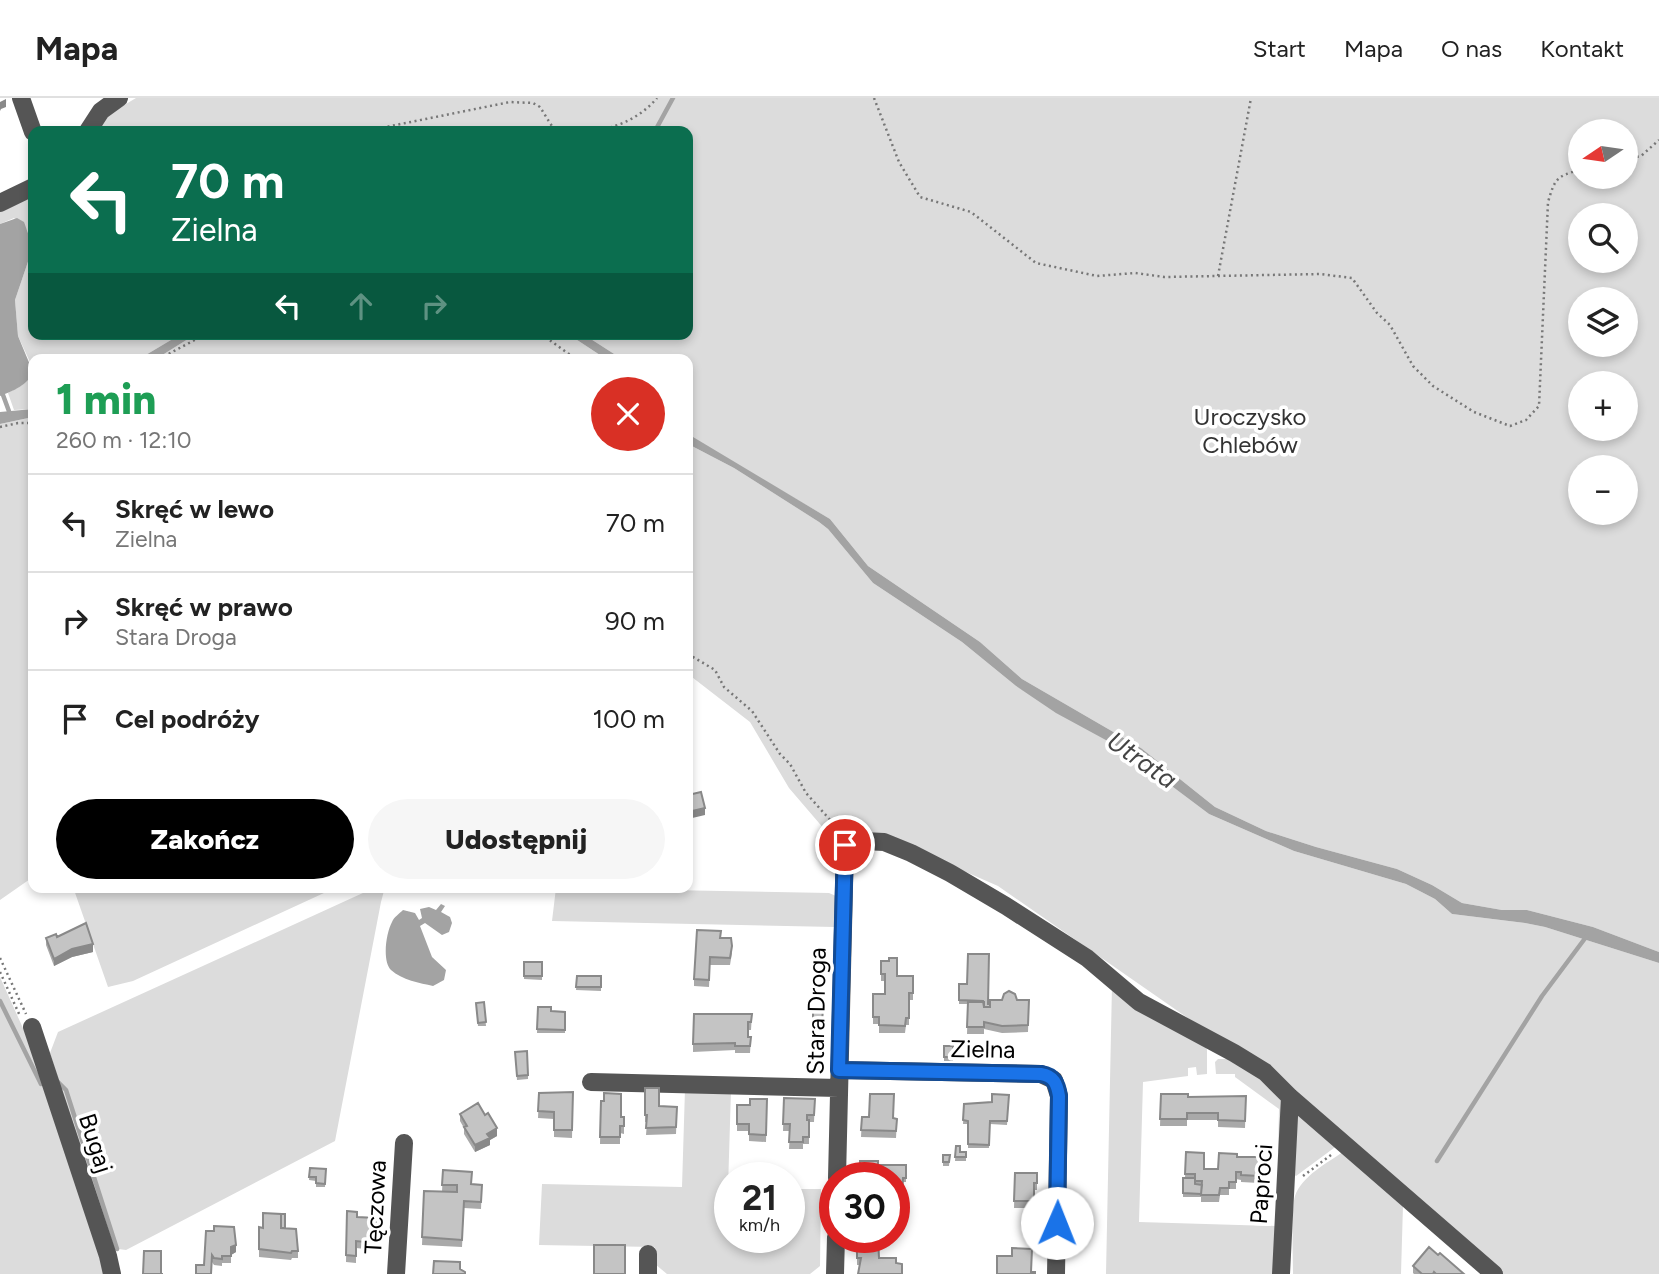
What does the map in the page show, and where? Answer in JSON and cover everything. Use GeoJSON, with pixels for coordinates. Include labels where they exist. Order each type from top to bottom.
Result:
{"type":"FeatureCollection","features":[{"type":"Feature","properties":{"kind":"street"},"geometry":{"type":"LineString","coordinates":[[21,98],[31,126]]}},
{"type":"Feature","properties":{"kind":"street"},"geometry":{"type":"LineString","coordinates":[[91,126],[101,111],[119,98]]}},
{"type":"Feature","properties":{"kind":"street"},"geometry":{"type":"LineString","coordinates":[[0,203],[28,189]]}},
{"type":"Feature","properties":{"kind":"street"},"geometry":{"type":"LineString","coordinates":[[847,847],[870,840],[894,845],[972,886],[1087,958],[1139,1002],[1201,1034],[1265,1072],[1290,1097],[1494,1274]]}},
{"type":"Feature","properties":{"kind":"street","name":"Stara Droga"},"geometry":{"type":"LineString","coordinates":[[837,1162],[847,847]]}},
{"type":"Feature","properties":{"kind":"street","name":"Bugaj"},"geometry":{"type":"LineString","coordinates":[[32,1027],[108,1256],[111,1274]]}},
{"type":"Feature","properties":{"kind":"street","name":"Zielna"},"geometry":{"type":"LineString","coordinates":[[839,1070],[1041,1074],[1054,1080],[1059,1096],[1056,1274]]}},
{"type":"Feature","properties":{"kind":"street"},"geometry":{"type":"LineString","coordinates":[[591,1082],[839,1088]]}},
{"type":"Feature","properties":{"kind":"street","name":"Paproci"},"geometry":{"type":"LineString","coordinates":[[1281,1274],[1290,1097]]}},
{"type":"Feature","properties":{"kind":"street","name":"Tęczowa"},"geometry":{"type":"LineString","coordinates":[[396,1274],[404,1143]]}},
{"type":"Feature","properties":{"kind":"street"},"geometry":{"type":"LineString","coordinates":[[835,1274],[836,1253]]}},
{"type":"Feature","properties":{"kind":"street"},"geometry":{"type":"LineString","coordinates":[[648,1254],[648,1274]]}},
{"type":"Feature","properties":{"kind":"path"},"geometry":{"type":"LineString","coordinates":[[614,126],[636,117],[648,109],[657,98]]}},
{"type":"Feature","properties":{"kind":"path"},"geometry":{"type":"LineString","coordinates":[[874,98],[899,162],[920,197],[971,212],[1036,263],[1097,276],[1135,273],[1164,277],[1320,274],[1352,278],[1377,313],[1390,325],[1413,366],[1433,386],[1474,412],[1510,426],[1526,420],[1539,406],[1548,202],[1554,183],[1568,173]]}},
{"type":"Feature","properties":{"kind":"path"},"geometry":{"type":"LineString","coordinates":[[1218,276],[1251,98]]}},
{"type":"Feature","properties":{"kind":"path"},"geometry":{"type":"LineString","coordinates":[[391,126],[510,102],[526,102],[540,107],[552,126]]}},
{"type":"Feature","properties":{"kind":"path"},"geometry":{"type":"LineString","coordinates":[[1638,157],[1659,140]]}},
{"type":"Feature","properties":{"kind":"path"},"geometry":{"type":"LineString","coordinates":[[168,354],[195,340]]}},
{"type":"Feature","properties":{"kind":"path"},"geometry":{"type":"LineString","coordinates":[[549,340],[569,354]]}},
{"type":"Feature","properties":{"kind":"path"},"geometry":{"type":"LineString","coordinates":[[0,427],[28,424]]}},
{"type":"Feature","properties":{"kind":"path"},"geometry":{"type":"LineString","coordinates":[[693,657],[715,670],[724,687],[752,711],[780,754],[790,764],[806,793],[847,847]]}},
{"type":"Feature","properties":{"kind":"path"},"geometry":{"type":"LineString","coordinates":[[0,958],[32,1027]]}},
{"type":"Feature","properties":{"kind":"path"},"geometry":{"type":"LineString","coordinates":[[0,972],[24,1024],[32,1027]]}},
{"type":"Feature","properties":{"kind":"path"},"geometry":{"type":"LineString","coordinates":[[1284,1191],[1321,1161],[1346,1146]]}},
{"type":"Feature","properties":{"kind":"green space","name":"Uroczysko Chlebów"},"geometry":{"type":"Polygon","coordinates":[[[136,98],[1659,98],[1659,952],[1593,927],[1527,910],[1502,910],[1462,903],[1397,869],[1266,831],[1215,807],[1141,748],[1022,679],[980,642],[868,566],[830,519],[693,438],[693,354],[614,354],[592,340],[693,340],[693,126],[96,126],[101,119],[136,98]]]}},
{"type":"Feature","properties":{"kind":"green space"},"geometry":{"type":"Polygon","coordinates":[[[28,195],[28,233],[14,218],[0,224],[0,209],[28,195]]]}},
{"type":"Feature","properties":{"kind":"green space"},"geometry":{"type":"Polygon","coordinates":[[[28,262],[28,340],[171,340],[147,354],[28,354],[28,358],[18,336],[15,300],[28,262]]]}},
{"type":"Feature","properties":{"kind":"green space"},"geometry":{"type":"Polygon","coordinates":[[[186,340],[577,340],[598,354],[164,354],[186,340]]]}},
{"type":"Feature","properties":{"kind":"green space"},"geometry":{"type":"Polygon","coordinates":[[[28,380],[28,409],[14,410],[8,393],[28,380]]]}},
{"type":"Feature","properties":{"kind":"green space"},"geometry":{"type":"Polygon","coordinates":[[[28,418],[28,880],[0,900],[0,424],[28,418]]]}},
{"type":"Feature","properties":{"kind":"green space"},"geometry":{"type":"Polygon","coordinates":[[[693,447],[734,468],[819,522],[873,583],[962,642],[1016,686],[1139,758],[1209,814],[1294,851],[1406,884],[1435,899],[1452,914],[1545,927],[1659,963],[1659,1274],[1502,1274],[1218,1039],[998,886],[879,834],[825,830],[789,788],[750,722],[693,678],[693,447]]]}},
{"type":"Feature","properties":{"kind":"green space"},"geometry":{"type":"Polygon","coordinates":[[[693,891],[829,893],[836,896],[835,927],[552,921],[555,893],[693,893],[693,891]]]}},
{"type":"Feature","properties":{"kind":"green space"},"geometry":{"type":"Polygon","coordinates":[[[75,893],[324,893],[133,981],[108,987],[75,893]]]}},
{"type":"Feature","properties":{"kind":"green space"},"geometry":{"type":"Polygon","coordinates":[[[363,893],[383,893],[335,1141],[126,1250],[111,1248],[50,1053],[58,1032],[363,893]]]}},
{"type":"Feature","properties":{"kind":"green space"},"geometry":{"type":"Polygon","coordinates":[[[0,977],[44,1075],[105,1274],[0,1274],[0,977]]]}},
{"type":"Feature","properties":{"kind":"green space"},"geometry":{"type":"Polygon","coordinates":[[[1112,985],[1205,1043],[1207,1050],[1207,1074],[1197,1075],[1196,1067],[1188,1068],[1188,1076],[1143,1082],[1139,1222],[1276,1226],[1274,1274],[1106,1274],[1112,985]]]}},
{"type":"Feature","properties":{"kind":"green space"},"geometry":{"type":"Polygon","coordinates":[[[1218,1059],[1228,1059],[1274,1087],[1284,1105],[1283,1152],[1278,1152],[1279,1109],[1235,1077],[1235,1074],[1216,1074],[1215,1062],[1218,1059]]]}},
{"type":"Feature","properties":{"kind":"green space"},"geometry":{"type":"Polygon","coordinates":[[[685,1089],[731,1091],[729,1162],[714,1162],[714,1253],[805,1253],[805,1189],[819,1189],[820,1266],[810,1274],[667,1274],[655,1264],[655,1247],[539,1245],[542,1184],[682,1187],[685,1089]]]}},
{"type":"Feature","properties":{"kind":"green space"},"geometry":{"type":"Polygon","coordinates":[[[1296,1107],[1338,1145],[1296,1176],[1294,1175],[1296,1107]]]}},
{"type":"Feature","properties":{"kind":"green space"},"geometry":{"type":"Polygon","coordinates":[[[1343,1152],[1403,1205],[1401,1274],[1293,1274],[1295,1196],[1309,1176],[1343,1152]]]}},
{"type":"Feature","properties":{"kind":"water"},"geometry":{"type":"Polygon","coordinates":[[[17,218],[24,222],[28,233],[28,262],[15,300],[18,336],[28,360],[28,380],[15,390],[0,396],[0,224],[17,218]]]}},
{"type":"Feature","properties":{"kind":"water"},"geometry":{"type":"Polygon","coordinates":[[[171,340],[186,340],[164,354],[147,354],[171,340]]]}},
{"type":"Feature","properties":{"kind":"water"},"geometry":{"type":"Polygon","coordinates":[[[577,340],[592,340],[614,354],[598,354],[577,340]]]}},
{"type":"Feature","properties":{"kind":"water"},"geometry":{"type":"Polygon","coordinates":[[[28,409],[28,418],[0,424],[0,412],[28,409]]]}},
{"type":"Feature","properties":{"kind":"water","name":"Utrata"},"geometry":{"type":"Polygon","coordinates":[[[693,437],[830,519],[868,566],[980,642],[1022,679],[1141,748],[1215,807],[1266,831],[1397,869],[1462,903],[1502,910],[1527,910],[1593,927],[1659,952],[1659,963],[1545,927],[1452,914],[1435,899],[1406,884],[1294,851],[1209,814],[1139,758],[1056,713],[1016,686],[962,642],[873,583],[828,529],[734,468],[693,447],[693,437]]]}},
{"type":"Feature","properties":{"kind":"water"},"geometry":{"type":"Polygon","coordinates":[[[441,904],[445,906],[441,912],[450,917],[452,923],[449,932],[442,935],[425,923],[420,926],[432,957],[446,970],[444,980],[433,986],[411,981],[395,973],[388,966],[386,954],[388,933],[393,920],[403,910],[415,913],[419,920],[422,918],[420,909],[429,907],[436,910],[441,904]]]}},
{"type":"Feature","properties":{"kind":"building"},"geometry":{"type":"Polygon","coordinates":[[[701,792],[705,808],[693,811],[693,794],[701,792]]]}},
{"type":"Feature","properties":{"kind":"building"},"geometry":{"type":"Polygon","coordinates":[[[86,923],[93,944],[72,949],[54,959],[46,938],[56,934],[57,937],[86,923]]]}},
{"type":"Feature","properties":{"kind":"building"},"geometry":{"type":"Polygon","coordinates":[[[697,930],[721,931],[720,938],[731,938],[730,958],[710,957],[709,980],[694,979],[697,930]]]}},
{"type":"Feature","properties":{"kind":"building"},"geometry":{"type":"Polygon","coordinates":[[[968,954],[989,954],[990,1007],[984,1007],[983,1001],[959,1000],[959,984],[967,984],[968,954]]]}},
{"type":"Feature","properties":{"kind":"building"},"geometry":{"type":"Polygon","coordinates":[[[889,958],[897,958],[897,976],[913,976],[913,993],[909,993],[909,1018],[906,1018],[905,1026],[879,1025],[879,1017],[873,1017],[873,994],[885,994],[885,974],[881,974],[881,961],[889,961],[889,958]]]}},
{"type":"Feature","properties":{"kind":"building"},"geometry":{"type":"Polygon","coordinates":[[[524,962],[542,962],[542,976],[524,976],[524,962]]]}},
{"type":"Feature","properties":{"kind":"building"},"geometry":{"type":"Polygon","coordinates":[[[577,976],[601,976],[601,987],[576,987],[577,976]]]}},
{"type":"Feature","properties":{"kind":"building"},"geometry":{"type":"Polygon","coordinates":[[[1009,991],[1015,994],[1017,1000],[1029,1000],[1028,1025],[1002,1026],[984,1022],[984,1027],[967,1027],[968,1002],[984,1002],[984,1007],[990,1007],[990,1000],[1002,1000],[1004,994],[1009,991]]]}},
{"type":"Feature","properties":{"kind":"building"},"geometry":{"type":"Polygon","coordinates":[[[484,1002],[486,1022],[478,1023],[476,1003],[484,1002]]]}},
{"type":"Feature","properties":{"kind":"building"},"geometry":{"type":"Polygon","coordinates":[[[813,1006],[823,1007],[822,1024],[813,1023],[813,1006]]]}},
{"type":"Feature","properties":{"kind":"building"},"geometry":{"type":"Polygon","coordinates":[[[538,1007],[551,1007],[551,1011],[565,1012],[565,1030],[537,1029],[538,1007]]]}},
{"type":"Feature","properties":{"kind":"building"},"geometry":{"type":"Polygon","coordinates":[[[694,1014],[752,1014],[751,1022],[748,1022],[750,1046],[735,1046],[735,1043],[693,1044],[694,1014]]]}},
{"type":"Feature","properties":{"kind":"building"},"geometry":{"type":"Polygon","coordinates":[[[944,1046],[953,1046],[953,1057],[944,1057],[944,1046]]]}},
{"type":"Feature","properties":{"kind":"building"},"geometry":{"type":"Polygon","coordinates":[[[527,1051],[528,1075],[517,1076],[515,1052],[527,1051]]]}},
{"type":"Feature","properties":{"kind":"building"},"geometry":{"type":"Polygon","coordinates":[[[645,1088],[659,1088],[659,1106],[677,1107],[676,1127],[646,1128],[645,1088]]]}},
{"type":"Feature","properties":{"kind":"building"},"geometry":{"type":"Polygon","coordinates":[[[573,1092],[572,1130],[554,1130],[554,1112],[538,1111],[539,1093],[573,1092]]]}},
{"type":"Feature","properties":{"kind":"building"},"geometry":{"type":"Polygon","coordinates":[[[604,1093],[621,1094],[621,1117],[624,1117],[624,1126],[620,1126],[620,1137],[600,1137],[601,1101],[604,1101],[604,1093]]]}},
{"type":"Feature","properties":{"kind":"building"},"geometry":{"type":"Polygon","coordinates":[[[870,1094],[894,1094],[893,1118],[897,1119],[896,1131],[861,1130],[862,1117],[869,1117],[870,1094]]]}},
{"type":"Feature","properties":{"kind":"building"},"geometry":{"type":"Polygon","coordinates":[[[992,1094],[1009,1095],[1007,1121],[990,1121],[989,1145],[968,1144],[968,1121],[963,1120],[964,1104],[992,1102],[992,1094]]]}},
{"type":"Feature","properties":{"kind":"building"},"geometry":{"type":"Polygon","coordinates":[[[1161,1094],[1188,1094],[1188,1097],[1246,1096],[1245,1121],[1218,1120],[1218,1113],[1187,1113],[1187,1119],[1160,1119],[1161,1094]]]}},
{"type":"Feature","properties":{"kind":"building"},"geometry":{"type":"Polygon","coordinates":[[[784,1098],[815,1099],[814,1115],[807,1115],[809,1137],[803,1137],[803,1142],[789,1142],[790,1124],[783,1124],[784,1098]]]}},
{"type":"Feature","properties":{"kind":"building"},"geometry":{"type":"Polygon","coordinates":[[[750,1099],[767,1099],[766,1135],[749,1134],[749,1124],[737,1124],[737,1105],[750,1105],[750,1099]]]}},
{"type":"Feature","properties":{"kind":"building"},"geometry":{"type":"Polygon","coordinates":[[[478,1103],[497,1128],[487,1134],[490,1138],[475,1145],[460,1114],[478,1103]]]}},
{"type":"Feature","properties":{"kind":"building"},"geometry":{"type":"Polygon","coordinates":[[[956,1146],[960,1146],[960,1152],[966,1152],[966,1157],[955,1157],[956,1146]]]}},
{"type":"Feature","properties":{"kind":"building"},"geometry":{"type":"Polygon","coordinates":[[[1186,1152],[1204,1153],[1204,1169],[1218,1169],[1219,1153],[1237,1154],[1237,1157],[1260,1157],[1259,1176],[1236,1172],[1236,1182],[1229,1182],[1229,1188],[1220,1188],[1219,1195],[1201,1195],[1202,1181],[1195,1181],[1195,1174],[1185,1174],[1186,1152]]]}},
{"type":"Feature","properties":{"kind":"building"},"geometry":{"type":"Polygon","coordinates":[[[943,1155],[950,1155],[949,1162],[943,1162],[943,1155]]]}},
{"type":"Feature","properties":{"kind":"building"},"geometry":{"type":"Polygon","coordinates":[[[310,1168],[326,1169],[325,1184],[316,1183],[316,1177],[309,1177],[310,1168]]]}},
{"type":"Feature","properties":{"kind":"building"},"geometry":{"type":"Polygon","coordinates":[[[443,1170],[472,1172],[471,1184],[482,1185],[481,1202],[464,1201],[462,1240],[422,1237],[424,1191],[457,1192],[457,1185],[442,1185],[443,1170]]]}},
{"type":"Feature","properties":{"kind":"building"},"geometry":{"type":"Polygon","coordinates":[[[1015,1173],[1037,1173],[1034,1201],[1014,1201],[1015,1173]]]}},
{"type":"Feature","properties":{"kind":"building"},"geometry":{"type":"Polygon","coordinates":[[[1183,1178],[1195,1178],[1195,1184],[1202,1185],[1201,1194],[1183,1193],[1183,1178]]]}},
{"type":"Feature","properties":{"kind":"building"},"geometry":{"type":"Polygon","coordinates":[[[347,1211],[357,1212],[357,1217],[376,1218],[375,1243],[356,1241],[356,1256],[346,1255],[347,1211]]]}},
{"type":"Feature","properties":{"kind":"building"},"geometry":{"type":"Polygon","coordinates":[[[263,1213],[281,1214],[281,1228],[296,1229],[298,1251],[291,1253],[259,1249],[259,1227],[263,1228],[263,1213]]]}},
{"type":"Feature","properties":{"kind":"building"},"geometry":{"type":"Polygon","coordinates":[[[281,1214],[285,1214],[285,1228],[281,1228],[281,1214]]]}},
{"type":"Feature","properties":{"kind":"building"},"geometry":{"type":"Polygon","coordinates":[[[214,1226],[234,1227],[236,1245],[231,1247],[231,1256],[222,1256],[222,1259],[212,1255],[211,1274],[196,1274],[196,1265],[204,1265],[206,1231],[214,1231],[214,1226]]]}},
{"type":"Feature","properties":{"kind":"building"},"geometry":{"type":"Polygon","coordinates":[[[594,1245],[625,1245],[625,1274],[594,1274],[594,1245]]]}},
{"type":"Feature","properties":{"kind":"building"},"geometry":{"type":"Polygon","coordinates":[[[1429,1247],[1464,1274],[1422,1274],[1413,1266],[1429,1247]]]}},
{"type":"Feature","properties":{"kind":"building"},"geometry":{"type":"Polygon","coordinates":[[[1012,1248],[1032,1249],[1031,1272],[1035,1274],[997,1274],[997,1256],[1012,1256],[1012,1248]]]}},
{"type":"Feature","properties":{"kind":"building"},"geometry":{"type":"Polygon","coordinates":[[[144,1251],[161,1251],[161,1274],[143,1274],[144,1251]]]}},
{"type":"Feature","properties":{"kind":"building"},"geometry":{"type":"Polygon","coordinates":[[[857,1253],[879,1253],[879,1258],[896,1258],[896,1263],[902,1264],[902,1274],[858,1274],[861,1258],[857,1258],[857,1253]]]}},
{"type":"Feature","properties":{"kind":"building"},"geometry":{"type":"Polygon","coordinates":[[[434,1261],[460,1262],[460,1269],[465,1274],[433,1274],[434,1261]]]}},
{"type":"Feature","properties":{"kind":"waterway"},"geometry":{"type":"LineString","coordinates":[[658,126],[673,98]]}},
{"type":"Feature","properties":{"kind":"waterway"},"geometry":{"type":"LineString","coordinates":[[3,395],[10,414]]}},
{"type":"Feature","properties":{"kind":"waterway"},"geometry":{"type":"LineString","coordinates":[[1437,1161],[1542,996],[1586,937]]}},
{"type":"Feature","properties":{"kind":"waterway"},"geometry":{"type":"LineString","coordinates":[[0,1001],[41,1084]]}},
{"type":"Feature","properties":{"kind":"waterway"},"geometry":{"type":"LineString","coordinates":[[58,1082],[66,1090],[117,1249]]}},
{"type":"Feature","properties":{"kind":"route"},"geometry":{"type":"LineString","coordinates":[[845,845],[839,1070],[1041,1074],[1050,1077],[1057,1086],[1059,1096],[1057,1223]]}}]}
